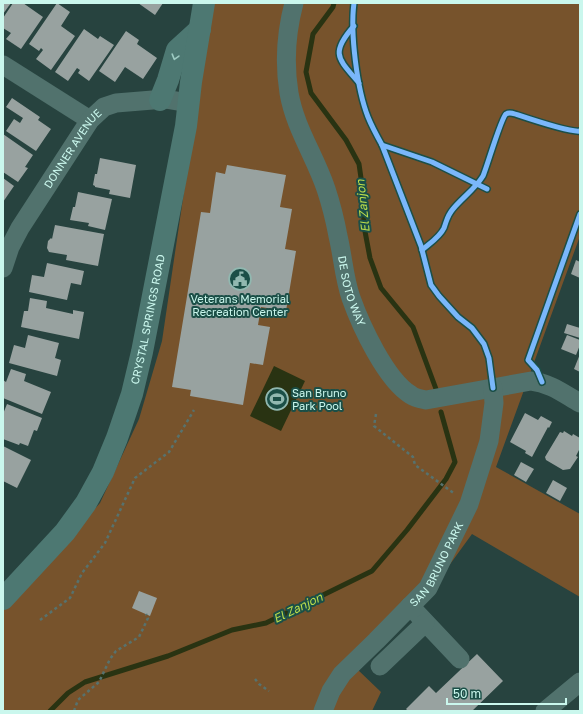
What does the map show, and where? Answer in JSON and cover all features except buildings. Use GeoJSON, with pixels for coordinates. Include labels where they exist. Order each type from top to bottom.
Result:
{"type":"FeatureCollection","features":[{"type":"Feature","properties":{"kind":"main road","name":"CRYSTAL SPRINGS ROAD"},"geometry":{"type":"LineString","coordinates":[[3,599],[65,532],[86,503],[103,472],[117,438],[132,394],[142,352],[186,126],[204,3]]}},
{"type":"Feature","properties":{"kind":"main road"},"geometry":{"type":"LineString","coordinates":[[160,100],[177,50],[200,28]]}},
{"type":"Feature","properties":{"kind":"street","name":"DE SOTO WAY"},"geometry":{"type":"LineString","coordinates":[[294,3],[288,25],[286,49],[286,72],[289,94],[302,136],[326,188],[351,298],[380,360],[400,386],[412,396],[426,400],[531,382],[542,382],[580,403]]}},
{"type":"Feature","properties":{"kind":"street"},"geometry":{"type":"LineString","coordinates":[[3,65],[90,120]]}},
{"type":"Feature","properties":{"kind":"street","name":"DONNER AVENUE"},"geometry":{"type":"LineString","coordinates":[[3,268],[10,247],[20,228],[90,120],[104,107],[116,102],[160,100],[189,103]]}},
{"type":"Feature","properties":{"kind":"street","name":"SAN BRUNO PARK"},"geometry":{"type":"LineString","coordinates":[[323,711],[331,691],[342,674],[428,588],[469,504],[489,441],[494,403],[493,388]]}},
{"type":"Feature","properties":{"kind":"street"},"geometry":{"type":"LineString","coordinates":[[410,606],[460,660]]}},
{"type":"Feature","properties":{"kind":"street"},"geometry":{"type":"LineString","coordinates":[[380,666],[425,623]]}},
{"type":"Feature","properties":{"kind":"street"},"geometry":{"type":"LineString","coordinates":[[545,711],[580,682]]}},
{"type":"Feature","properties":{"kind":"path"},"geometry":{"type":"LineString","coordinates":[[40,620],[70,598],[82,573],[106,543],[135,478],[169,452],[194,410]]}},
{"type":"Feature","properties":{"kind":"path"},"geometry":{"type":"LineString","coordinates":[[376,414],[374,426],[413,457],[415,465],[448,489]]}},
{"type":"Feature","properties":{"kind":"path"},"geometry":{"type":"LineString","coordinates":[[74,711],[78,700],[99,682],[103,672],[116,652],[138,637],[148,618],[146,614]]}},
{"type":"Feature","properties":{"kind":"path"},"geometry":{"type":"LineString","coordinates":[[255,679],[269,691]]}},
{"type":"Feature","properties":{"kind":"shaded area"},"geometry":{"type":"Polygon","coordinates":[[[214,3],[580,3],[580,236],[496,467],[580,514],[580,597],[472,534],[424,600],[357,669],[381,692],[372,711],[3,711],[3,604],[43,567],[100,503],[139,419],[162,341],[204,56],[214,3]]]}},
{"type":"Feature","properties":{"kind":"shaded area","name":"San Bruno Park Pool"},"geometry":{"type":"Polygon","coordinates":[[[274,366],[305,381],[281,431],[250,416],[274,366]]]}},
{"type":"Feature","properties":{"kind":"waterway","name":"El Zanjon"},"geometry":{"type":"LineString","coordinates":[[334,3],[333,7],[313,34],[306,72],[311,93],[346,140],[359,164],[363,192],[364,226],[370,258],[381,288],[413,327],[436,389]]}},
{"type":"Feature","properties":{"kind":"waterway","name":"El Zanjon"},"geometry":{"type":"LineString","coordinates":[[50,711],[68,693],[85,682],[168,656],[232,630],[266,623],[372,571],[407,530],[446,479],[455,462],[441,412]]}},
{"type":"Feature","properties":{"kind":"cycle path"},"geometry":{"type":"LineString","coordinates":[[354,3],[353,30],[355,61],[358,77],[368,117],[382,145],[432,162],[487,189]]}},
{"type":"Feature","properties":{"kind":"cycle path"},"geometry":{"type":"LineString","coordinates":[[354,26],[341,43],[339,50],[342,62],[359,83]]}},
{"type":"Feature","properties":{"kind":"cycle path"},"geometry":{"type":"LineString","coordinates":[[422,250],[440,234],[451,211],[483,176],[501,124],[506,114],[512,113],[559,128],[580,131]]}},
{"type":"Feature","properties":{"kind":"cycle path"},"geometry":{"type":"LineString","coordinates":[[382,145],[421,246],[431,285],[458,317],[472,328],[484,344],[489,358],[493,388]]}},
{"type":"Feature","properties":{"kind":"cycle path"},"geometry":{"type":"LineString","coordinates":[[542,382],[537,370],[528,360],[580,214]]}},
{"type":"Feature","properties":{"kind":"place","name":"Veterans Memorial Recreation Center"},"geometry":{"type":"Point","coordinates":[240,279]}},
{"type":"Feature","properties":{"kind":"place","name":"San Bruno Park Pool"},"geometry":{"type":"Point","coordinates":[277,399]}}]}
